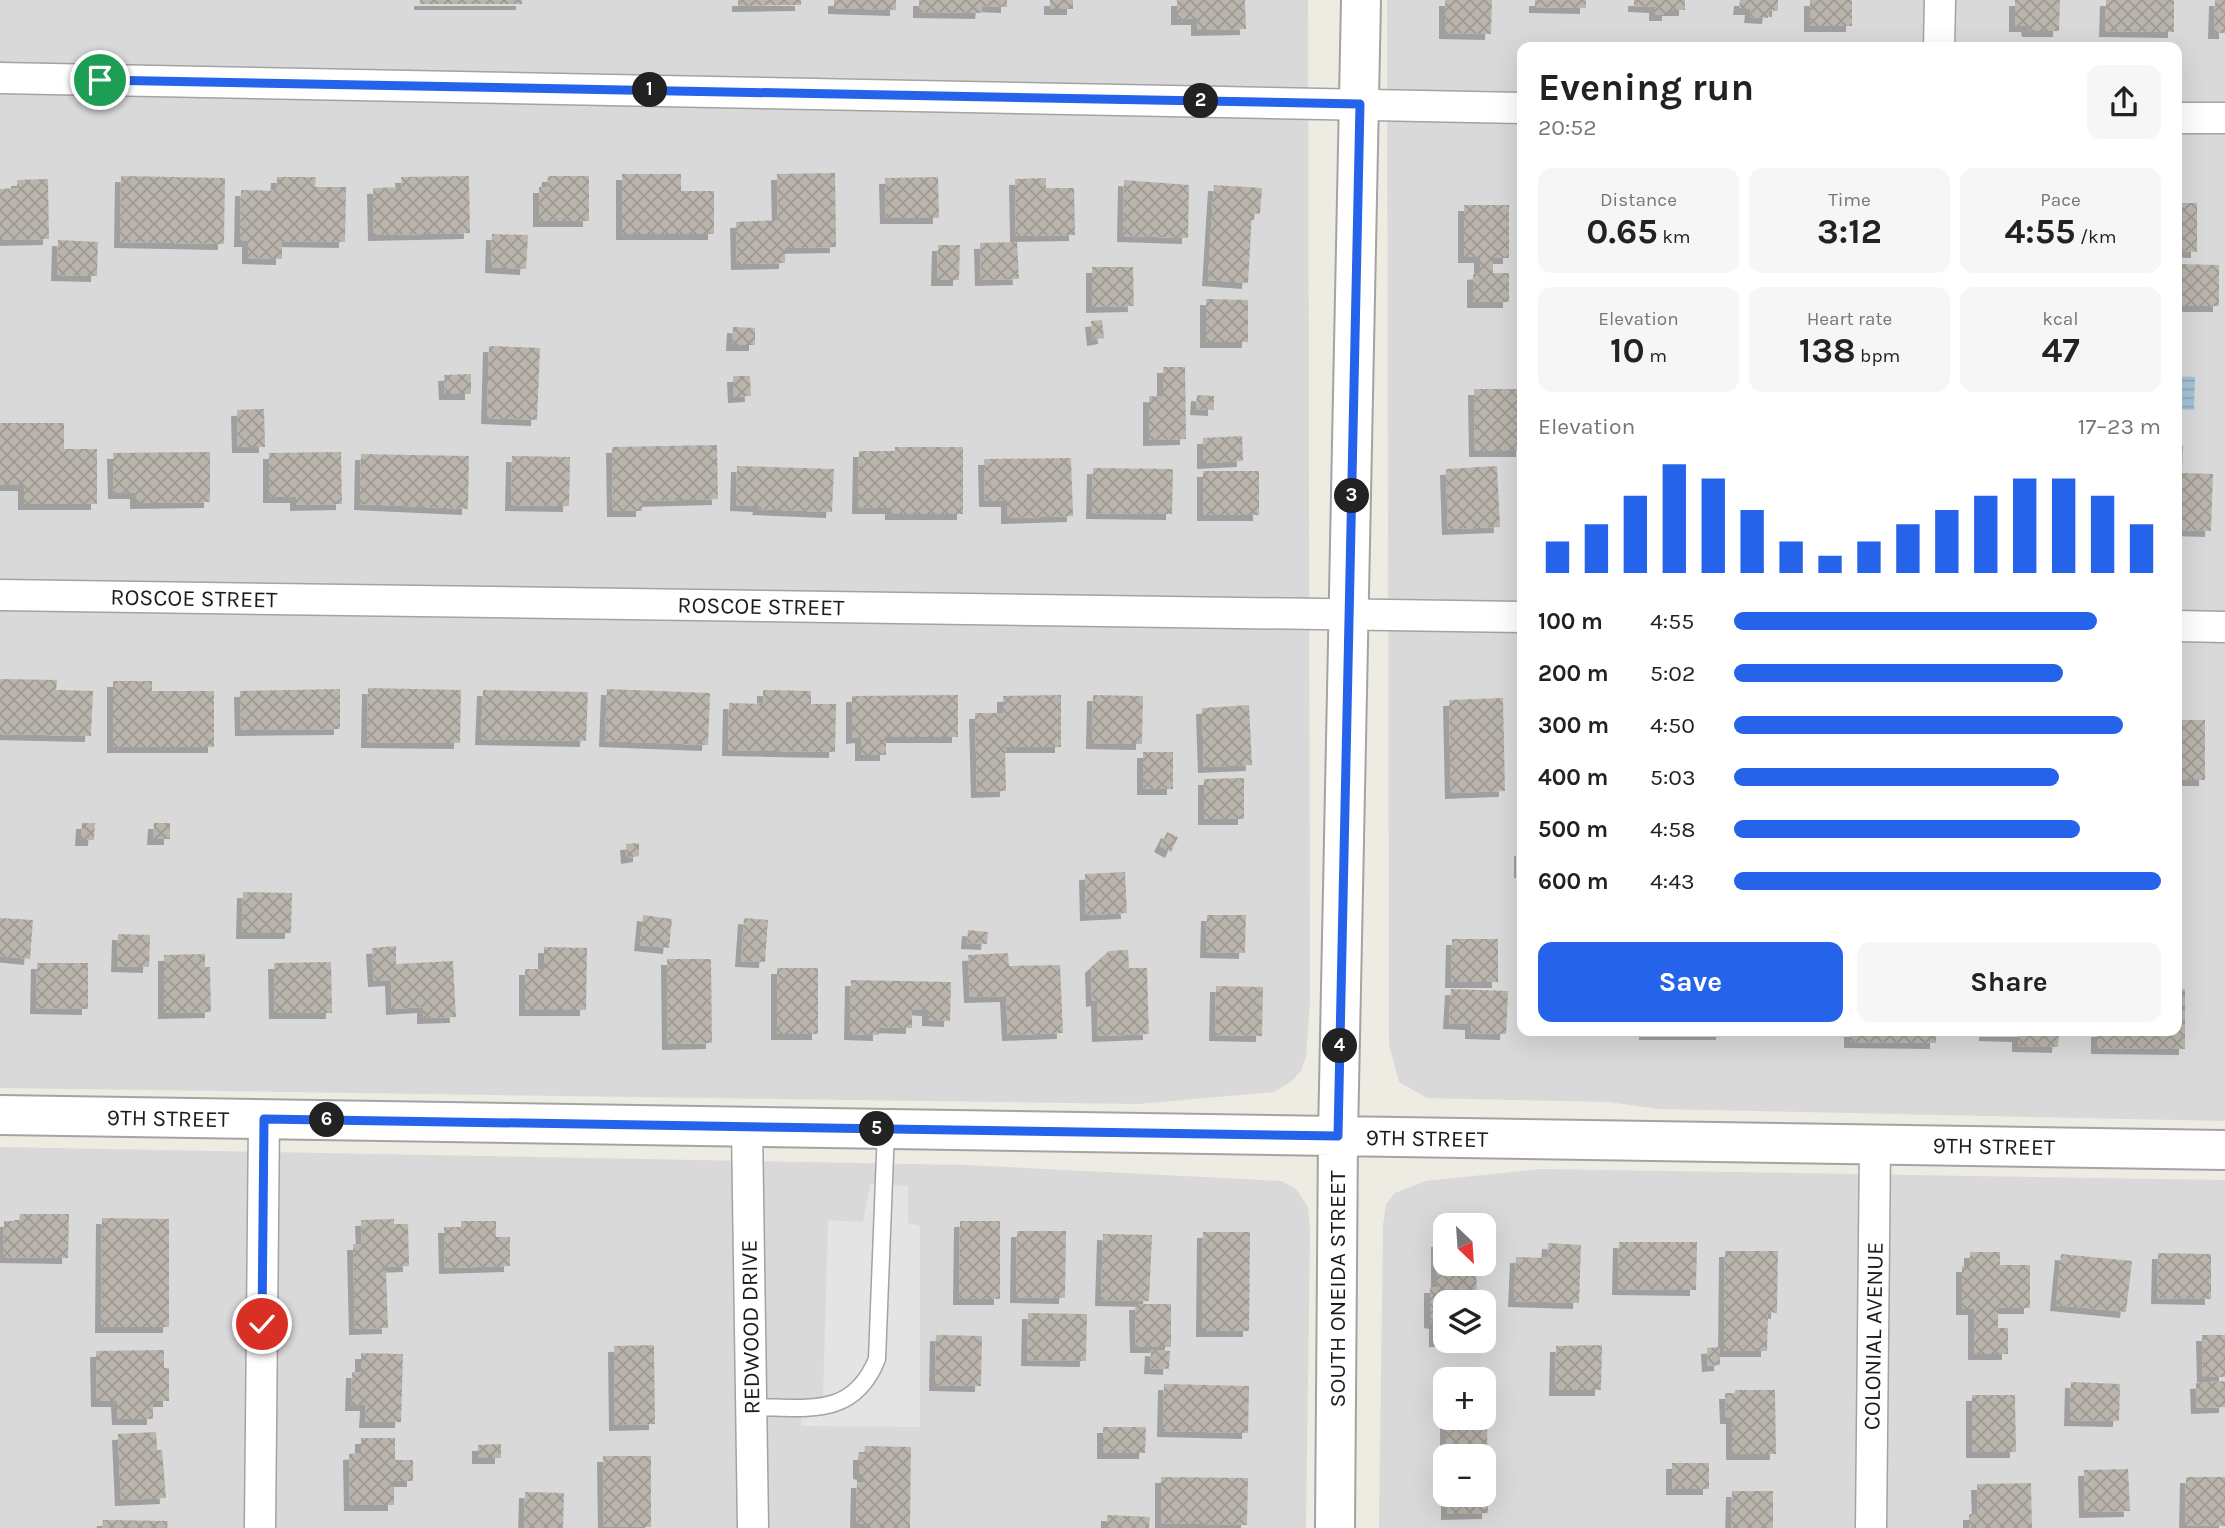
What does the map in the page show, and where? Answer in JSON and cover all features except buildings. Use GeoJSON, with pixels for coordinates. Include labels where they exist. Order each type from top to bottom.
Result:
{"type":"FeatureCollection","features":[{"type":"Feature","properties":{"kind":"street","name":"SOUTH ONEIDA STREET"},"geometry":{"type":"LineString","coordinates":[[1335,1528],[1338,1136],[1361,0]]}},
{"type":"Feature","properties":{"kind":"street"},"geometry":{"type":"LineString","coordinates":[[1939,42],[1940,0]]}},
{"type":"Feature","properties":{"kind":"street"},"geometry":{"type":"LineString","coordinates":[[0,78],[1517,108]]}},
{"type":"Feature","properties":{"kind":"street"},"geometry":{"type":"LineString","coordinates":[[2182,118],[2225,118]]}},
{"type":"Feature","properties":{"kind":"street","name":"ROSCOE STREET"},"geometry":{"type":"LineString","coordinates":[[0,595],[1517,617]]}},
{"type":"Feature","properties":{"kind":"street"},"geometry":{"type":"LineString","coordinates":[[2182,626],[2225,627]]}},
{"type":"Feature","properties":{"kind":"street","name":"9TH STREET"},"geometry":{"type":"LineString","coordinates":[[0,1115],[2225,1150]]}},
{"type":"Feature","properties":{"kind":"street"},"geometry":{"type":"LineString","coordinates":[[260,1528],[264,1119]]}},
{"type":"Feature","properties":{"kind":"street","name":"REDWOOD DRIVE"},"geometry":{"type":"LineString","coordinates":[[747,1127],[753,1528]]}},
{"type":"Feature","properties":{"kind":"street","name":"COLONIAL AVENUE"},"geometry":{"type":"LineString","coordinates":[[1871,1528],[1875,1144]]}},
{"type":"Feature","properties":{"kind":"lane"},"geometry":{"type":"LineString","coordinates":[[751,1406],[818,1407],[845,1401],[859,1391],[870,1376],[877,1359],[886,1129]]}},
{"type":"Feature","properties":{"kind":"shaded area"},"geometry":{"type":"Polygon","coordinates":[[[0,0],[1308,0],[1310,1000],[1306,1057],[1301,1071],[1292,1081],[1274,1092],[1138,1104],[0,1088],[0,0]]]}},
{"type":"Feature","properties":{"kind":"shaded area"},"geometry":{"type":"Polygon","coordinates":[[[1387,0],[2225,0],[2225,1121],[1658,1109],[1609,1102],[1427,1098],[1399,1082],[1389,1045],[1387,0]]]}},
{"type":"Feature","properties":{"kind":"shaded area"},"geometry":{"type":"Polygon","coordinates":[[[0,1147],[967,1165],[1282,1181],[1296,1189],[1308,1207],[1310,1232],[1306,1528],[0,1528],[0,1147]]]}},
{"type":"Feature","properties":{"kind":"shaded area"},"geometry":{"type":"Polygon","coordinates":[[[1540,1169],[2225,1180],[2225,1528],[1379,1528],[1383,1225],[1386,1204],[1395,1193],[1426,1181],[1540,1169]]]}},
{"type":"Feature","properties":{"kind":"shaded area"},"geometry":{"type":"Polygon","coordinates":[[[870,1184],[908,1186],[908,1223],[920,1226],[920,1427],[801,1426],[803,1399],[823,1398],[828,1220],[863,1222],[870,1184]]]}},
{"type":"Feature","properties":{"kind":"water"},"geometry":{"type":"Polygon","coordinates":[[[2182,376],[2195,377],[2194,410],[2182,409],[2182,376]]]}},
{"type":"Feature","properties":{"kind":"route"},"geometry":{"type":"LineString","coordinates":[[100,80],[1360,104],[1338,1136],[264,1119],[262,1324]]}}]}
